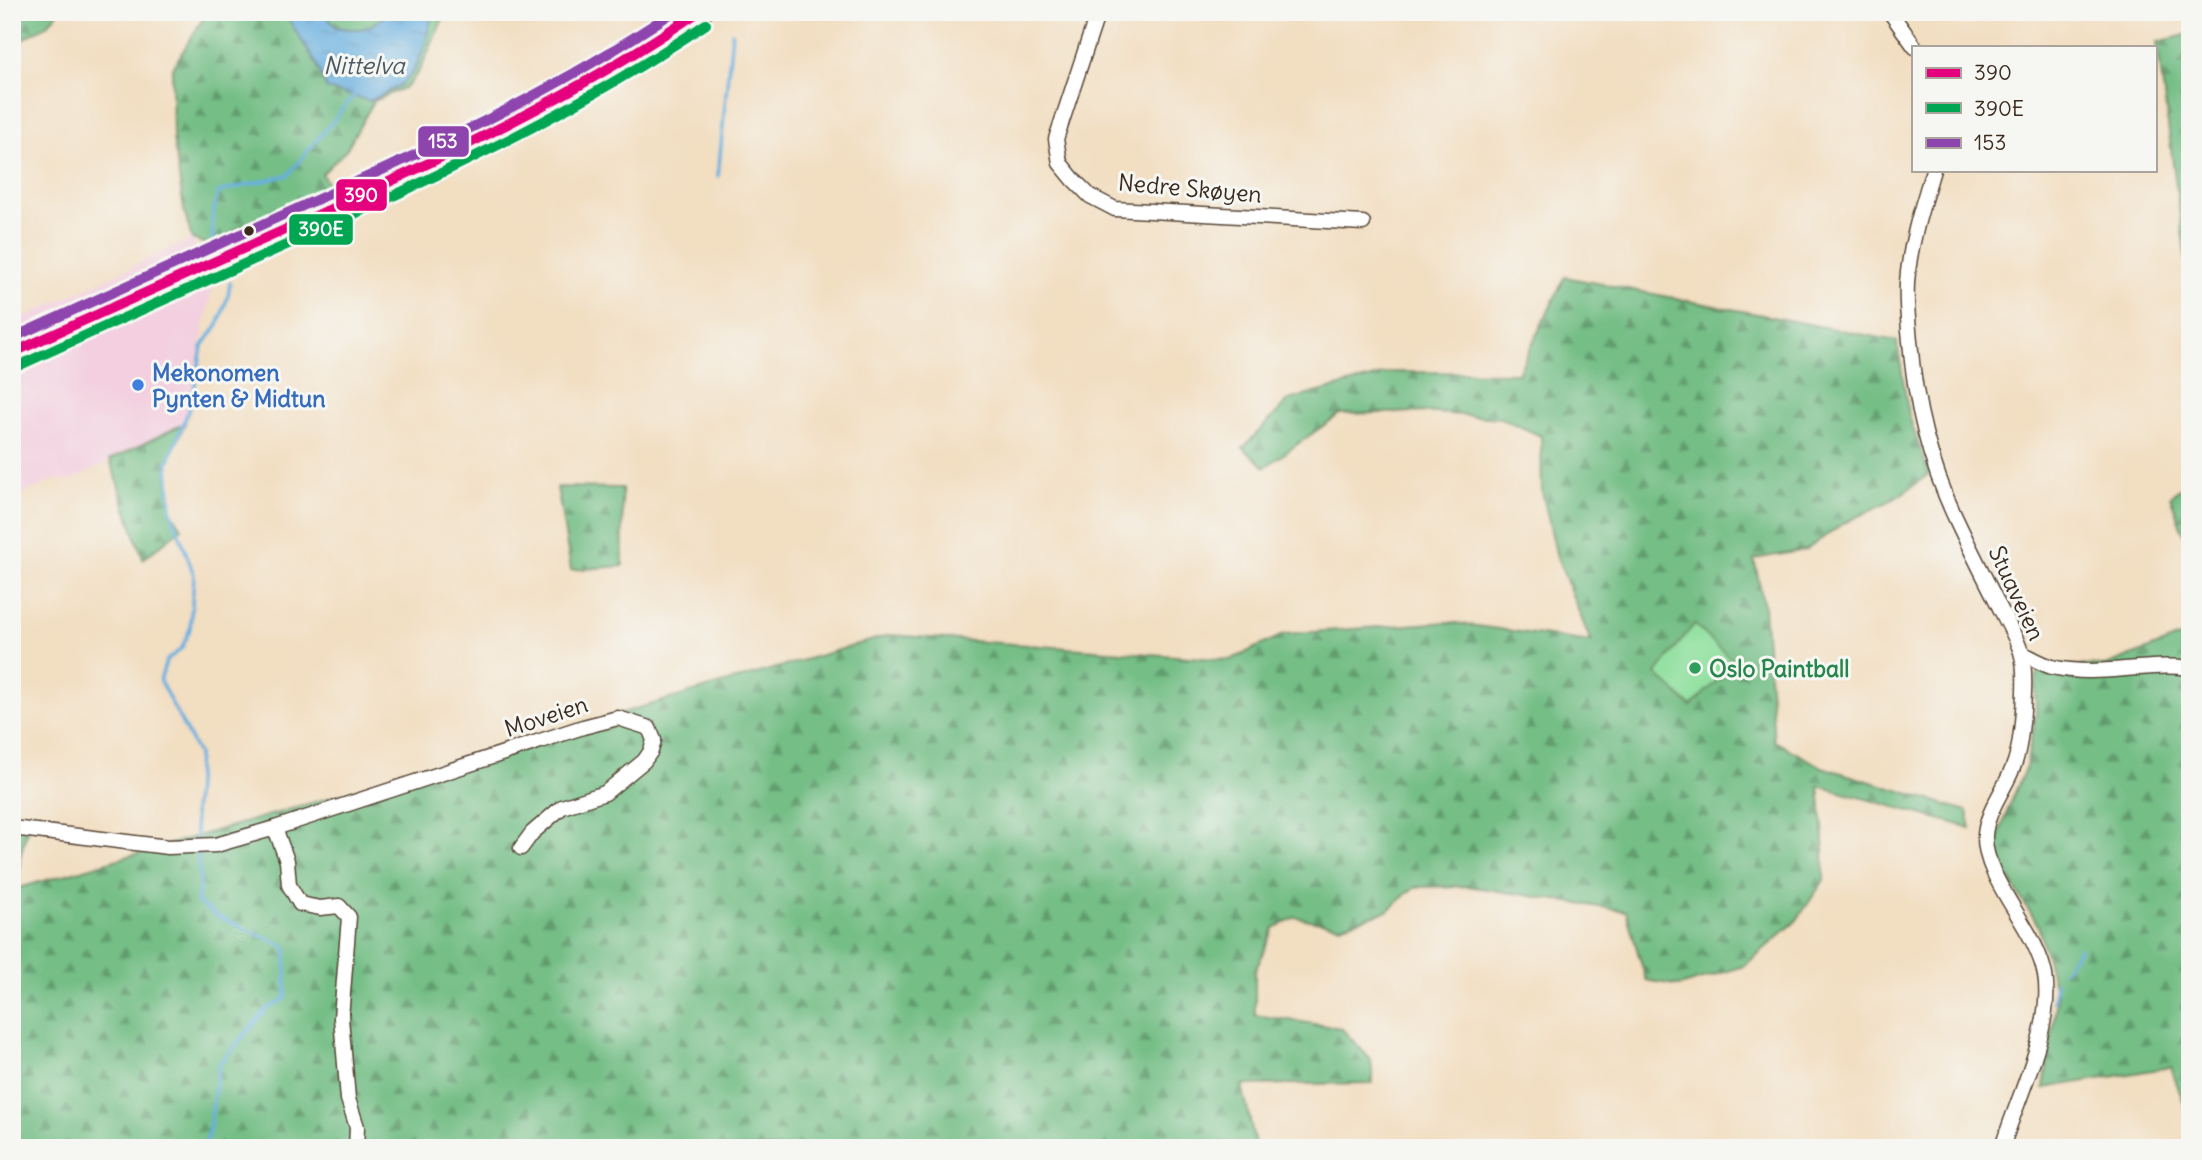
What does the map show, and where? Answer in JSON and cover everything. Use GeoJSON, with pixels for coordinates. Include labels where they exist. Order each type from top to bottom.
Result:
{"type":"FeatureCollection","features":[{"type":"Feature","properties":{"kind":"highway"},"geometry":{"type":"LineString","coordinates":[[12,353],[490,136],[587,84],[698,12]]}},
{"type":"Feature","properties":{"kind":"street","name":"Nedre Skøyen"},"geometry":{"type":"LineString","coordinates":[[1098,12],[1056,139],[1060,163],[1090,196],[1115,209],[1363,223]]}},
{"type":"Feature","properties":{"kind":"street"},"geometry":{"type":"LineString","coordinates":[[1890,12],[1914,46]]}},
{"type":"Feature","properties":{"kind":"street","name":"Stuaveien"},"geometry":{"type":"LineString","coordinates":[[1932,172],[1914,238],[1908,273],[1908,320],[1917,403],[1940,481],[2022,653],[2022,718],[2015,762],[1989,816],[1985,841],[1991,866],[2036,948],[2045,973],[2046,987],[2035,1052],[2002,1148]]}},
{"type":"Feature","properties":{"kind":"street"},"geometry":{"type":"LineString","coordinates":[[2022,653],[2050,666],[2082,672],[2165,664],[2190,668]]}},
{"type":"Feature","properties":{"kind":"street","name":"Moveien"},"geometry":{"type":"LineString","coordinates":[[12,828],[167,847],[216,845],[583,727],[618,718],[649,728],[654,740],[644,761],[605,793],[562,807],[532,834],[521,848]]}},
{"type":"Feature","properties":{"kind":"street"},"geometry":{"type":"LineString","coordinates":[[275,828],[287,861],[289,885],[300,904],[320,908],[340,906],[349,917],[341,1018],[348,1099],[357,1127],[356,1148]]}},
{"type":"Feature","properties":{"kind":"shaded area"},"geometry":{"type":"Polygon","coordinates":[[[192,239],[212,288],[185,423],[74,479],[57,479],[14,497],[12,323],[192,239]]]}},
{"type":"Feature","properties":{"kind":"green space"},"geometry":{"type":"Polygon","coordinates":[[[12,12],[59,12],[46,26],[12,45],[12,12]]]}},
{"type":"Feature","properties":{"kind":"green space"},"geometry":{"type":"Polygon","coordinates":[[[207,12],[446,12],[421,68],[408,86],[374,101],[346,150],[322,174],[332,191],[271,213],[238,228],[219,244],[209,245],[192,239],[184,210],[173,138],[172,69],[207,12]]]}},
{"type":"Feature","properties":{"kind":"green space"},"geometry":{"type":"Polygon","coordinates":[[[2190,34],[2190,292],[2157,42],[2190,34]]]}},
{"type":"Feature","properties":{"kind":"green space"},"geometry":{"type":"Polygon","coordinates":[[[1565,277],[1897,341],[1909,416],[1929,474],[1896,498],[1842,524],[1806,550],[1754,559],[1764,606],[1774,741],[1822,767],[1967,811],[1971,828],[1819,786],[1824,838],[1824,880],[1796,921],[1744,966],[1680,986],[1646,980],[1626,911],[1467,886],[1414,887],[1387,911],[1340,926],[1295,917],[1274,928],[1255,971],[1255,1015],[1341,1028],[1371,1060],[1373,1083],[1242,1085],[1256,1148],[12,1148],[12,826],[28,827],[20,857],[19,888],[890,635],[1230,660],[1285,634],[1448,622],[1591,642],[1557,557],[1542,492],[1541,436],[1501,418],[1423,412],[1340,414],[1265,467],[1243,448],[1289,400],[1393,372],[1518,373],[1565,277]]]}},
{"type":"Feature","properties":{"kind":"green space"},"geometry":{"type":"Polygon","coordinates":[[[185,423],[168,463],[171,511],[182,528],[143,559],[110,460],[185,423]]]}},
{"type":"Feature","properties":{"kind":"green space"},"geometry":{"type":"Polygon","coordinates":[[[2190,482],[2190,552],[2170,496],[2190,482]]]}},
{"type":"Feature","properties":{"kind":"green space"},"geometry":{"type":"Polygon","coordinates":[[[557,487],[622,488],[623,566],[571,570],[557,487]]]}},
{"type":"Feature","properties":{"kind":"green space","name":"Oslo Paintball"},"geometry":{"type":"Polygon","coordinates":[[[1694,624],[1735,663],[1691,706],[1656,674],[1694,624]]]}},
{"type":"Feature","properties":{"kind":"green space"},"geometry":{"type":"Polygon","coordinates":[[[2190,633],[2190,1121],[2171,1067],[2044,1088],[2057,997],[2038,925],[2009,879],[1996,845],[2026,766],[2036,714],[2035,684],[2040,665],[2106,666],[2190,633]]]}},
{"type":"Feature","properties":{"kind":"water","name":"Nittelva"},"geometry":{"type":"Polygon","coordinates":[[[284,12],[323,12],[336,27],[358,29],[376,23],[387,12],[433,12],[423,50],[410,76],[396,88],[370,101],[327,89],[317,65],[284,12]]]}},
{"type":"Feature","properties":{"kind":"waterway"},"geometry":{"type":"LineString","coordinates":[[718,176],[732,33]]}},
{"type":"Feature","properties":{"kind":"waterway"},"geometry":{"type":"LineString","coordinates":[[213,246],[212,219],[218,192],[288,175],[356,93]]}},
{"type":"Feature","properties":{"kind":"waterway"},"geometry":{"type":"LineString","coordinates":[[197,841],[194,814],[198,754],[160,681],[166,661],[182,648],[190,629],[194,575],[171,511],[168,462],[192,402],[202,347],[219,323],[230,283]]}},
{"type":"Feature","properties":{"kind":"waterway"},"geometry":{"type":"LineString","coordinates":[[198,854],[200,883],[197,902],[217,916],[286,947],[286,998],[267,1009],[219,1064],[206,1148]]}},
{"type":"Feature","properties":{"kind":"waterway"},"geometry":{"type":"LineString","coordinates":[[2063,971],[2080,948]]}},
{"type":"Feature","properties":{"kind":"waterway"},"geometry":{"type":"LineString","coordinates":[[2053,1002],[2056,982]]}},
{"type":"Feature","properties":{"kind":"transit line","name":"153"},"geometry":{"type":"LineString","coordinates":[[12,338],[448,139],[585,67],[673,12]]}},
{"type":"Feature","properties":{"kind":"transit line","name":"390"},"geometry":{"type":"LineString","coordinates":[[12,353],[460,148],[605,71],[698,12]]}},
{"type":"Feature","properties":{"kind":"transit line","name":"390E"},"geometry":{"type":"LineString","coordinates":[[18,366],[464,162],[563,111],[706,24]]}},
{"type":"Feature","properties":{"kind":"place","name":"Mekonomen Pynten & Midtun"},"geometry":{"type":"Point","coordinates":[138,385]}},
{"type":"Feature","properties":{"kind":"place","name":"Oslo Paintball"},"geometry":{"type":"Point","coordinates":[1695,668]}}]}
